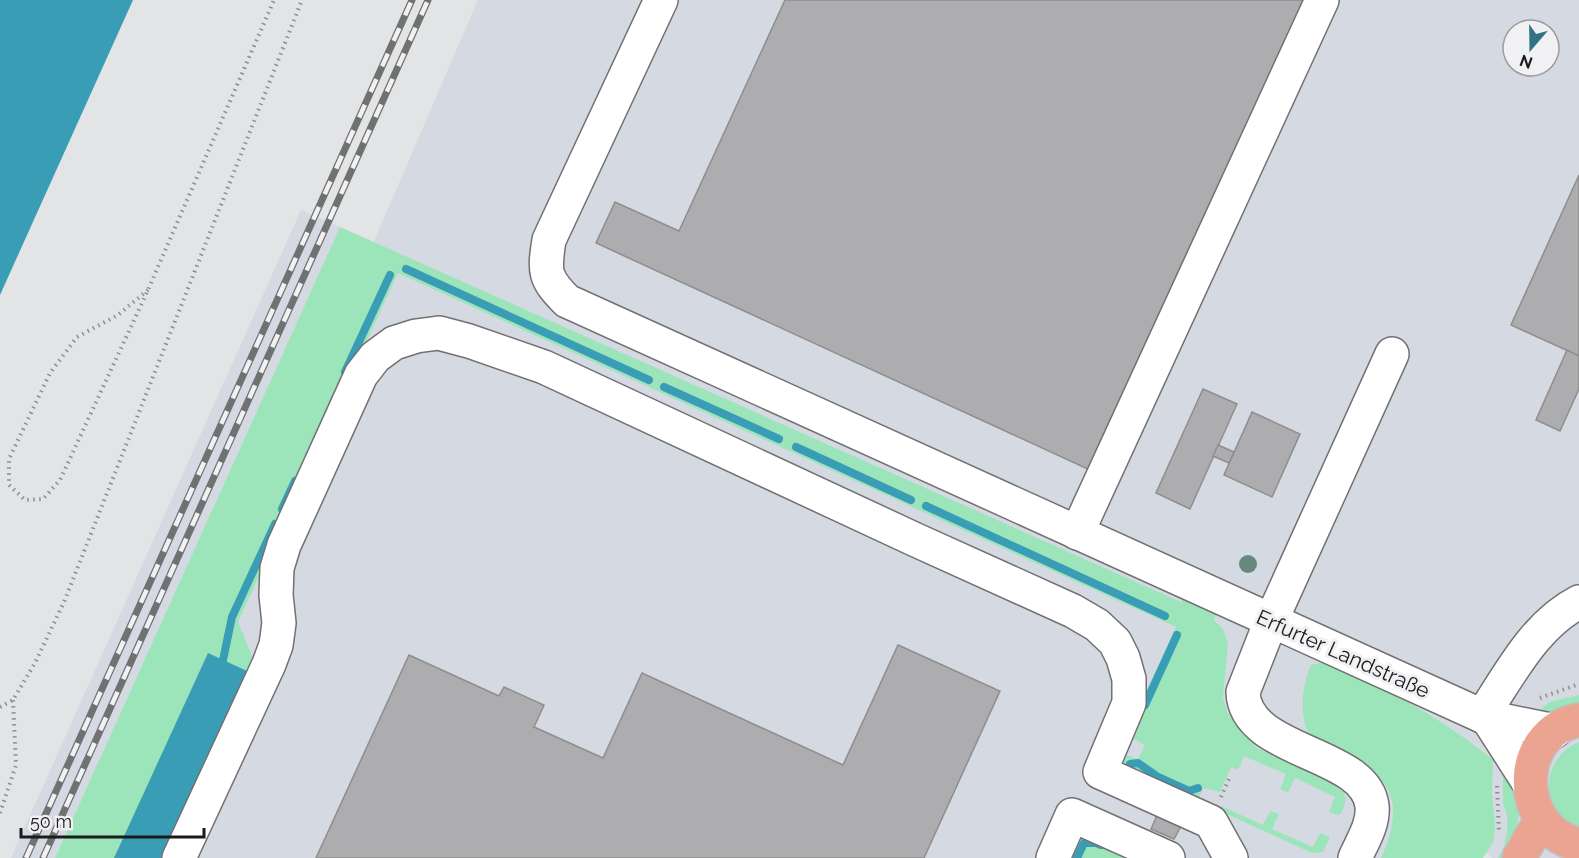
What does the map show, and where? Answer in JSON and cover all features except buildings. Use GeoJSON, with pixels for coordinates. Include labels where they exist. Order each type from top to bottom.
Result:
{"type":"FeatureCollection","features":[{"type":"Feature","properties":{"kind":"main road"},"geometry":{"type":"LineString","coordinates":[[1567,726],[1541,745],[1532,764],[1529,783],[1533,802],[1541,820],[1572,849]]}},
{"type":"Feature","properties":{"kind":"main road"},"geometry":{"type":"LineString","coordinates":[[1509,848],[1541,820]]}},
{"type":"Feature","properties":{"kind":"street","name":"Erfurter Landstraße"},"geometry":{"type":"LineString","coordinates":[[661,0],[549,240],[545,263],[551,284],[567,301],[1485,717],[1567,726]]}},
{"type":"Feature","properties":{"kind":"street"},"geometry":{"type":"LineString","coordinates":[[1077,534],[1322,0]]}},
{"type":"Feature","properties":{"kind":"street"},"geometry":{"type":"LineString","coordinates":[[179,858],[269,664],[276,645],[279,622],[276,595],[277,568],[284,545],[361,375],[375,357],[394,343],[416,336],[439,333],[544,367],[1073,611],[1097,625],[1114,642],[1123,658],[1129,679],[1129,703],[1100,772],[1080,798],[1053,858]]}},
{"type":"Feature","properties":{"kind":"street"},"geometry":{"type":"LineString","coordinates":[[1355,858],[1371,822],[1372,806],[1363,786],[1356,777],[1276,737],[1247,710],[1244,692],[1271,621],[1392,354]]}},
{"type":"Feature","properties":{"kind":"street"},"geometry":{"type":"LineString","coordinates":[[1529,783],[1485,717],[1534,639],[1566,611],[1579,578]]}},
{"type":"Feature","properties":{"kind":"street"},"geometry":{"type":"LineString","coordinates":[[1100,772],[1210,822],[1230,858]]}},
{"type":"Feature","properties":{"kind":"street"},"geometry":{"type":"LineString","coordinates":[[1072,815],[1168,858]]}},
{"type":"Feature","properties":{"kind":"path"},"geometry":{"type":"LineString","coordinates":[[148,290],[118,315],[77,337],[50,373],[9,459],[9,485],[25,500],[43,498],[60,480],[148,290],[274,0]]}},
{"type":"Feature","properties":{"kind":"path"},"geometry":{"type":"LineString","coordinates":[[0,707],[13,700],[36,663],[64,602],[302,0]]}},
{"type":"Feature","properties":{"kind":"path"},"geometry":{"type":"LineString","coordinates":[[1536,699],[1579,684]]}},
{"type":"Feature","properties":{"kind":"path"},"geometry":{"type":"LineString","coordinates":[[0,813],[16,765],[13,700]]}},
{"type":"Feature","properties":{"kind":"path"},"geometry":{"type":"LineString","coordinates":[[1497,781],[1500,827],[1509,848]]}},
{"type":"Feature","properties":{"kind":"shaded area"},"geometry":{"type":"Polygon","coordinates":[[[478,0],[1579,0],[1579,858],[1492,858],[1477,845],[1469,858],[78,858],[229,568],[478,0]]]}},
{"type":"Feature","properties":{"kind":"shaded area"},"geometry":{"type":"Polygon","coordinates":[[[301,210],[340,227],[55,858],[11,858],[301,210]]]}},
{"type":"Feature","properties":{"kind":"green space"},"geometry":{"type":"Polygon","coordinates":[[[340,227],[1181,602],[1184,597],[1217,612],[1214,620],[1223,629],[1228,643],[1223,697],[1227,712],[1257,748],[1330,781],[1343,792],[1346,800],[1341,814],[1329,812],[1335,797],[1295,778],[1288,793],[1280,789],[1286,774],[1244,756],[1238,770],[1231,767],[1220,792],[1203,788],[1197,803],[1125,767],[1117,756],[1119,751],[1138,760],[1145,745],[1126,735],[1176,627],[398,273],[238,622],[256,666],[168,858],[55,858],[340,227]]]}},
{"type":"Feature","properties":{"kind":"green space"},"geometry":{"type":"Polygon","coordinates":[[[1324,662],[1337,665],[1418,708],[1493,760],[1492,793],[1495,827],[1493,842],[1483,858],[1381,858],[1390,832],[1393,811],[1390,794],[1381,780],[1368,768],[1311,738],[1304,721],[1303,702],[1308,673],[1311,665],[1324,662]]]}},
{"type":"Feature","properties":{"kind":"green space"},"geometry":{"type":"Polygon","coordinates":[[[1579,695],[1579,713],[1560,719],[1538,712],[1549,702],[1579,695]]]}},
{"type":"Feature","properties":{"kind":"green space"},"geometry":{"type":"Polygon","coordinates":[[[1579,742],[1579,828],[1556,810],[1549,785],[1556,760],[1579,742]]]}},
{"type":"Feature","properties":{"kind":"green space"},"geometry":{"type":"Polygon","coordinates":[[[1503,771],[1514,781],[1519,809],[1516,830],[1507,858],[1498,858],[1504,846],[1507,831],[1507,815],[1503,804],[1503,771]]]}},
{"type":"Feature","properties":{"kind":"green space"},"geometry":{"type":"Polygon","coordinates":[[[1221,806],[1263,825],[1270,811],[1279,814],[1272,829],[1313,847],[1320,833],[1330,837],[1323,852],[1312,853],[1220,811],[1221,806]]]}},
{"type":"Feature","properties":{"kind":"green space"},"geometry":{"type":"Polygon","coordinates":[[[1095,838],[1140,858],[1070,858],[1078,839],[1095,838]]]}},
{"type":"Feature","properties":{"kind":"water"},"geometry":{"type":"Polygon","coordinates":[[[0,0],[133,0],[0,295],[0,0]]]}},
{"type":"Feature","properties":{"kind":"water"},"geometry":{"type":"Polygon","coordinates":[[[208,653],[247,671],[161,858],[114,858],[208,653]]]}},
{"type":"Feature","properties":{"kind":"waterway"},"geometry":{"type":"LineString","coordinates":[[406,269],[649,380]]}},
{"type":"Feature","properties":{"kind":"waterway"},"geometry":{"type":"LineString","coordinates":[[345,372],[390,275]]}},
{"type":"Feature","properties":{"kind":"waterway"},"geometry":{"type":"LineString","coordinates":[[664,387],[779,439]]}},
{"type":"Feature","properties":{"kind":"waterway"},"geometry":{"type":"LineString","coordinates":[[796,447],[911,500]]}},
{"type":"Feature","properties":{"kind":"waterway"},"geometry":{"type":"LineString","coordinates":[[282,509],[295,481]]}},
{"type":"Feature","properties":{"kind":"waterway"},"geometry":{"type":"LineString","coordinates":[[926,506],[1165,616]]}},
{"type":"Feature","properties":{"kind":"waterway"},"geometry":{"type":"LineString","coordinates":[[223,660],[232,617],[275,524]]}},
{"type":"Feature","properties":{"kind":"waterway"},"geometry":{"type":"LineString","coordinates":[[1145,705],[1177,635]]}},
{"type":"Feature","properties":{"kind":"waterway"},"geometry":{"type":"LineString","coordinates":[[1130,764],[1138,763],[1158,777],[1189,791],[1198,788]]}},
{"type":"Feature","properties":{"kind":"waterway"},"geometry":{"type":"LineString","coordinates":[[1077,858],[1084,843],[1101,845]]}},
{"type":"Feature","properties":{"kind":"railway"},"geometry":{"type":"LineString","coordinates":[[26,858],[412,0]]}},
{"type":"Feature","properties":{"kind":"railway"},"geometry":{"type":"LineString","coordinates":[[43,858],[428,0]]}}]}
